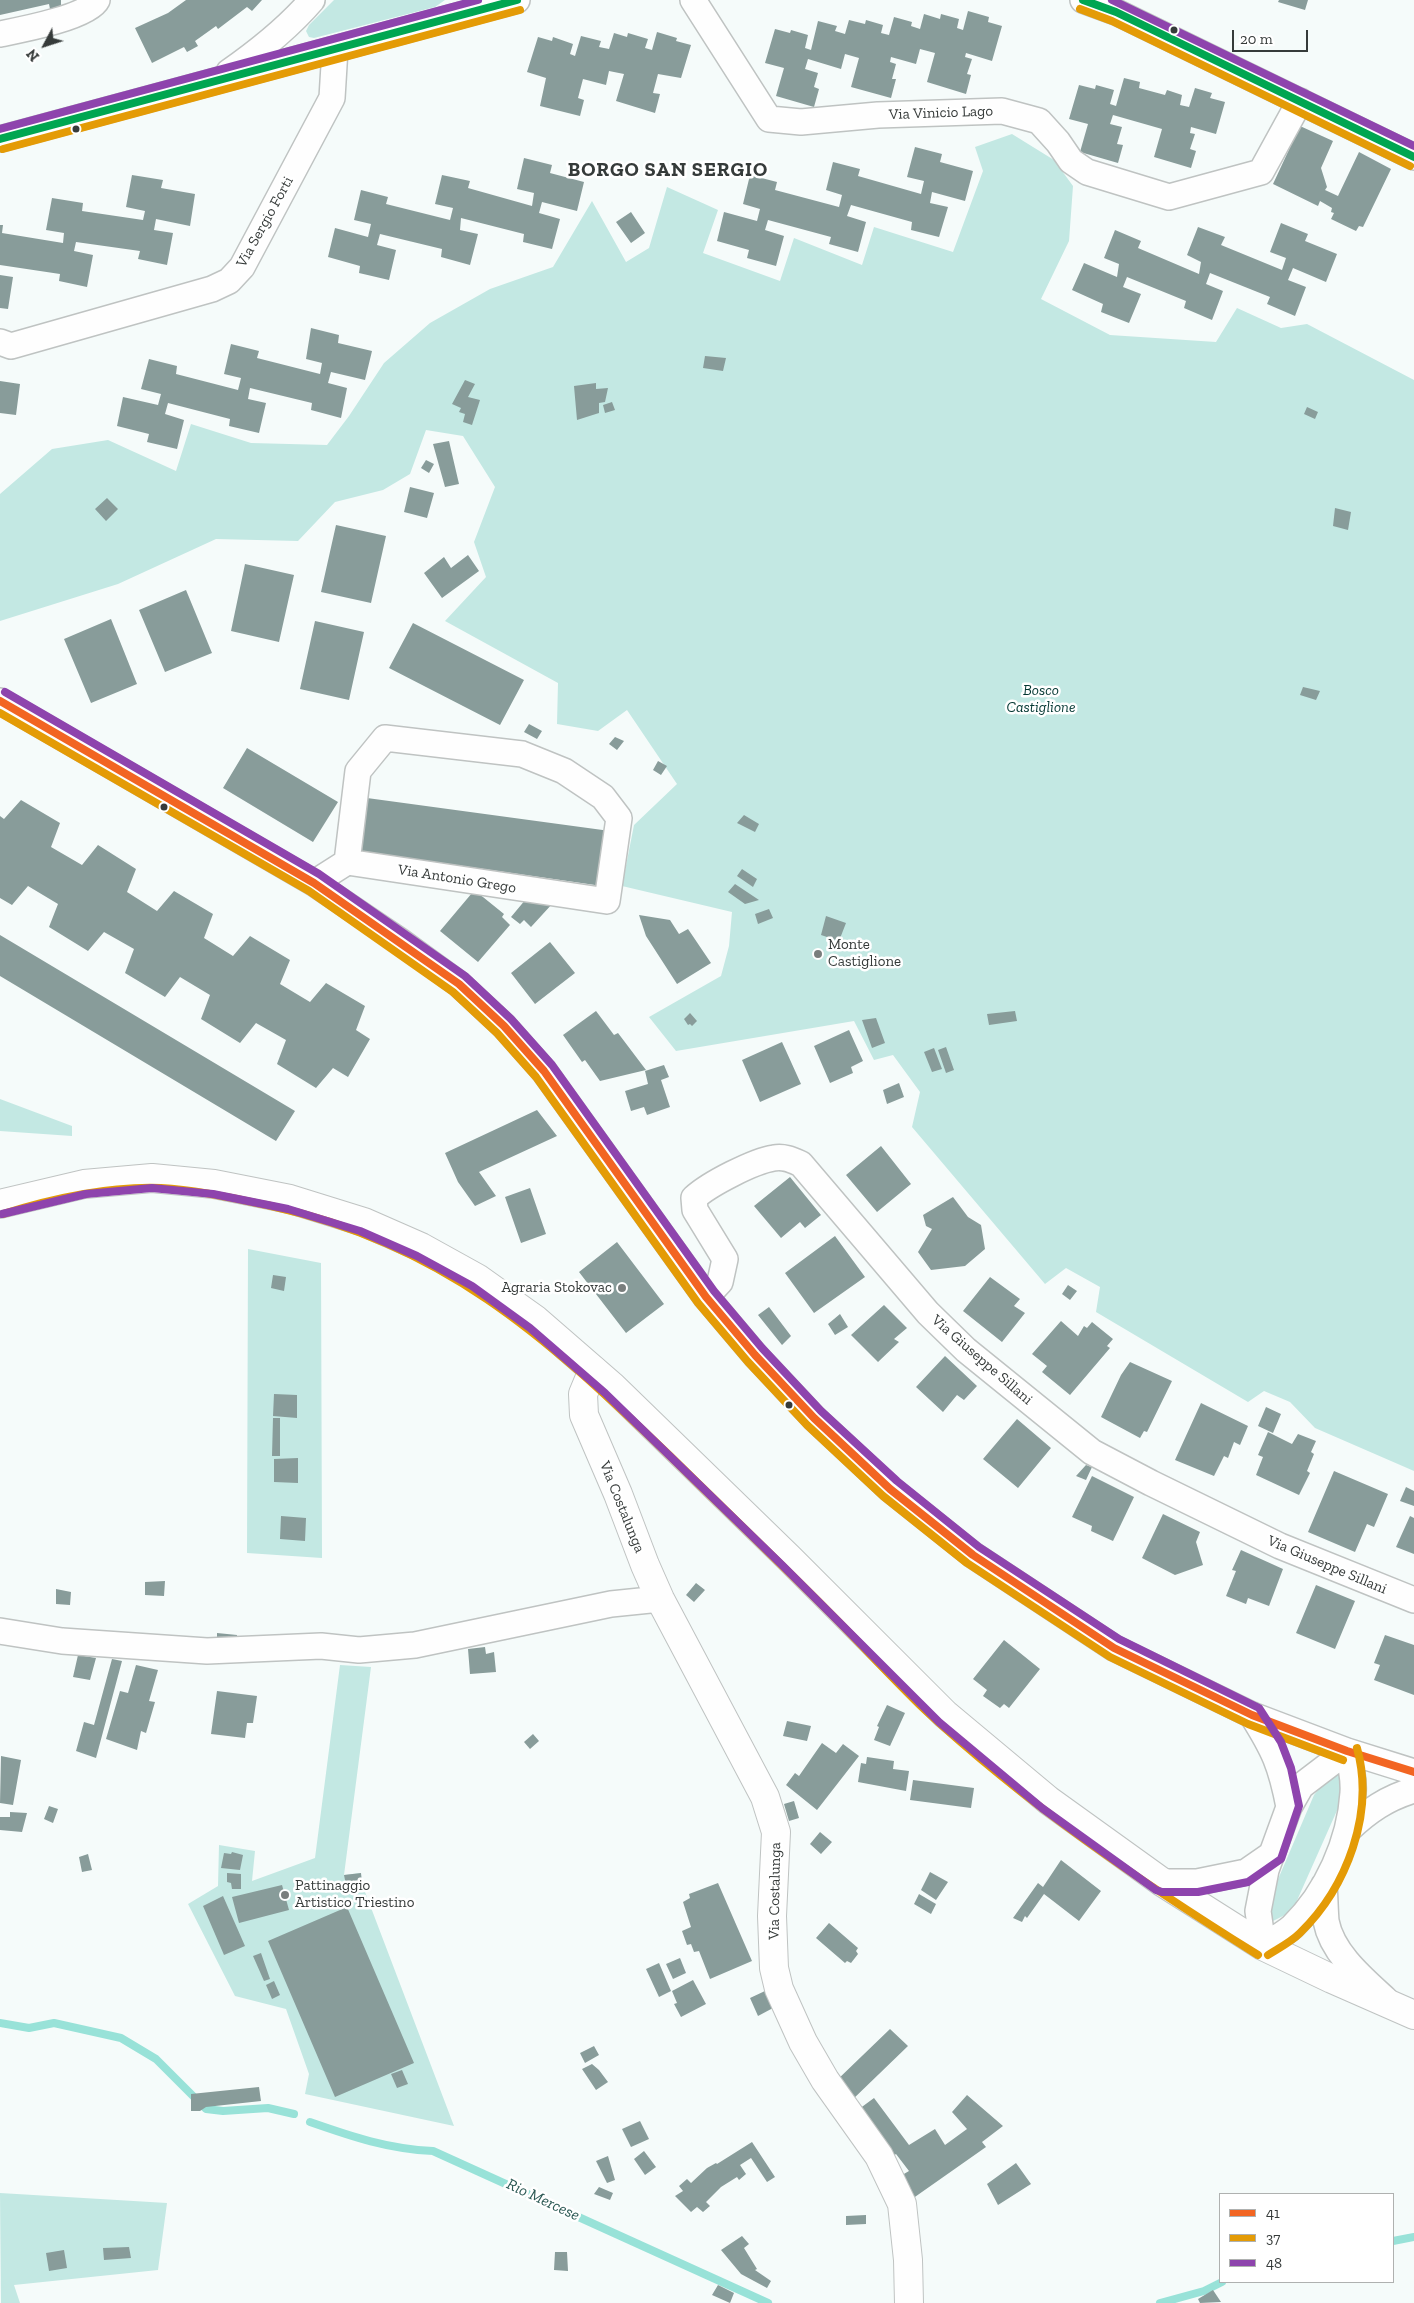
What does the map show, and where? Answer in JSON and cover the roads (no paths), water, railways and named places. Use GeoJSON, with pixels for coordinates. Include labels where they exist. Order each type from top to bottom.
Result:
{"type":"FeatureCollection","features":[{"type":"Feature","properties":{"kind":"main road"},"geometry":{"type":"LineString","coordinates":[[0,1204],[84,1184],[152,1178],[214,1184],[290,1199],[364,1222],[421,1248],[478,1278],[536,1320],[592,1370],[789,1558],[945,1714],[1048,1800],[1162,1882],[1263,1946],[1403,2010]]}},
{"type":"Feature","properties":{"kind":"main road","name":"Via Costalunga"},"geometry":{"type":"LineString","coordinates":[[592,1370],[583,1394],[584,1415],[660,1599],[765,1797],[776,1832],[772,1916],[774,1968],[779,1989],[803,2042],[825,2080],[879,2156],[902,2204],[908,2260],[909,2303]]}},
{"type":"Feature","properties":{"kind":"street"},"geometry":{"type":"LineString","coordinates":[[0,34],[75,15],[95,4],[97,0]]}},
{"type":"Feature","properties":{"kind":"street"},"geometry":{"type":"LineString","coordinates":[[215,82],[253,55],[298,17],[312,0]]}},
{"type":"Feature","properties":{"kind":"street"},"geometry":{"type":"LineString","coordinates":[[0,139],[514,0]]}},
{"type":"Feature","properties":{"kind":"street","name":"Via Vinicio Lago"},"geometry":{"type":"LineString","coordinates":[[693,0],[769,119],[801,122],[878,115],[1002,110],[1039,121],[1058,142],[1071,161],[1087,172],[1169,197],[1262,172],[1300,101]]}},
{"type":"Feature","properties":{"kind":"street"},"geometry":{"type":"LineString","coordinates":[[1083,0],[1116,12],[1414,157]]}},
{"type":"Feature","properties":{"kind":"street","name":"Via Sergio Forti"},"geometry":{"type":"LineString","coordinates":[[0,342],[11,346],[212,289],[229,281],[242,267],[332,98],[335,49]]}},
{"type":"Feature","properties":{"kind":"street"},"geometry":{"type":"LineString","coordinates":[[0,701],[314,883],[400,941],[459,984],[504,1026],[544,1071],[706,1296],[755,1355],[814,1418],[890,1488],[974,1555],[1114,1648],[1252,1715],[1347,1751],[1414,1772]]}},
{"type":"Feature","properties":{"kind":"street","name":"Via Antonio Grego"},"geometry":{"type":"LineString","coordinates":[[384,738],[522,754],[564,771],[603,797],[620,818],[607,901],[347,862],[358,771],[384,738]]}},
{"type":"Feature","properties":{"kind":"street"},"geometry":{"type":"LineString","coordinates":[[314,883],[347,862]]}},
{"type":"Feature","properties":{"kind":"street","name":"Via Giuseppe Sillani"},"geometry":{"type":"LineString","coordinates":[[706,1296],[720,1282],[724,1259],[695,1210],[694,1198],[706,1188],[756,1164],[774,1158],[787,1158],[801,1164],[890,1270],[947,1332],[966,1350],[1092,1452],[1150,1483],[1280,1546],[1414,1600]]}},
{"type":"Feature","properties":{"kind":"street"},"geometry":{"type":"LineString","coordinates":[[0,1631],[62,1642],[207,1651],[321,1646],[358,1650],[415,1645],[601,1606],[660,1599]]}},
{"type":"Feature","properties":{"kind":"street"},"geometry":{"type":"LineString","coordinates":[[1252,1715],[1272,1746],[1282,1770],[1288,1806]]}},
{"type":"Feature","properties":{"kind":"street"},"geometry":{"type":"LineString","coordinates":[[1347,1751],[1354,1792],[1348,1830],[1324,1885],[1312,1904],[1291,1928],[1263,1946],[1258,1911],[1266,1870],[1288,1806],[1301,1786],[1347,1751]]}},
{"type":"Feature","properties":{"kind":"street"},"geometry":{"type":"LineString","coordinates":[[1348,1830],[1376,1806],[1414,1790]]}},
{"type":"Feature","properties":{"kind":"street"},"geometry":{"type":"LineString","coordinates":[[1162,1882],[1197,1882],[1246,1872],[1272,1854]]}},
{"type":"Feature","properties":{"kind":"street"},"geometry":{"type":"LineString","coordinates":[[1324,1885],[1327,1922],[1335,1944],[1357,1973],[1403,2010]]}},
{"type":"Feature","properties":{"kind":"waterway","name":"Rio Mercese"},"geometry":{"type":"LineString","coordinates":[[0,2023],[29,2028],[54,2023],[121,2038],[156,2059],[206,2109],[223,2111],[268,2108],[294,2114]]}},
{"type":"Feature","properties":{"kind":"waterway","name":"Rio Mercese"},"geometry":{"type":"LineString","coordinates":[[310,2122],[386,2145],[433,2151],[768,2303]]}},
{"type":"Feature","properties":{"kind":"waterway","name":"Rio Mercese"},"geometry":{"type":"LineString","coordinates":[[1394,2241],[1414,2237]]}},
{"type":"Feature","properties":{"kind":"waterway","name":"Rio Mercese"},"geometry":{"type":"LineString","coordinates":[[1160,2303],[1204,2291],[1220,2283]]}},
{"type":"Feature","properties":{"kind":"place","name":"Monte Castiglione"},"geometry":{"type":"Point","coordinates":[818,954]}},
{"type":"Feature","properties":{"kind":"place","name":"Agraria Stokovac"},"geometry":{"type":"Point","coordinates":[622,1288]}},
{"type":"Feature","properties":{"kind":"place","name":"Pattinaggio Artistico Triestino"},"geometry":{"type":"Point","coordinates":[285,1895]}},
{"type":"Feature","properties":{"kind":"district","name":"BORGO SAN SERGIO"},"geometry":{"type":"Point","coordinates":[668,170]}},
{"type":"Feature","properties":{"kind":"park label","name":"Bosco Castiglione"},"geometry":{"type":"Point","coordinates":[1041,700]}}]}
